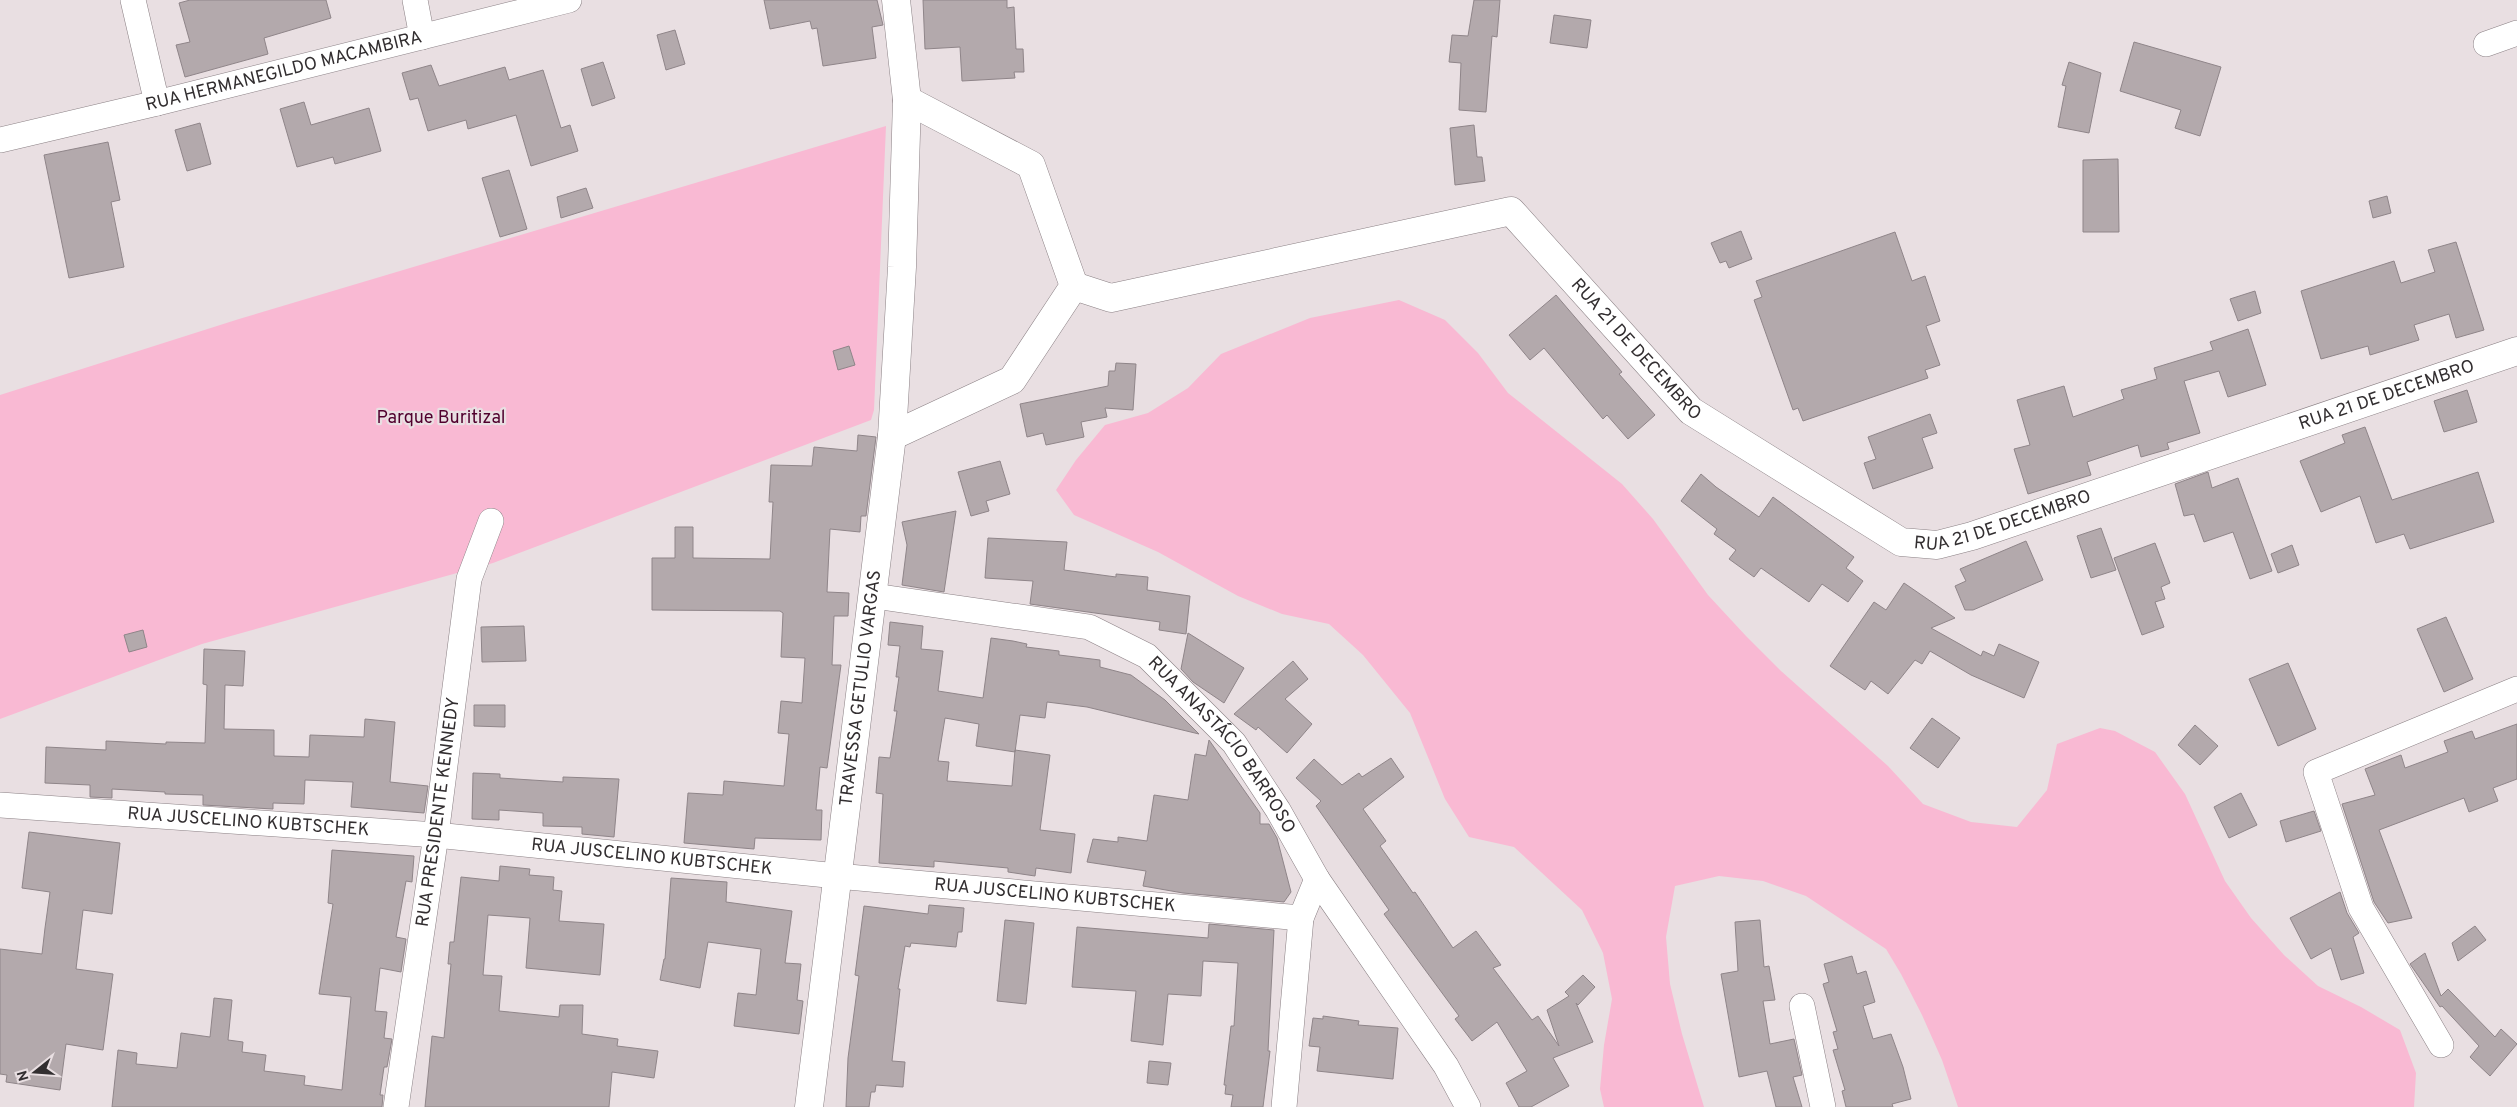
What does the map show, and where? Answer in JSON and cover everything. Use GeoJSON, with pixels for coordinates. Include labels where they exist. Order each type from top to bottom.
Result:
{"type":"FeatureCollection","features":[{"type":"Feature","properties":{"kind":"street"},"geometry":{"type":"LineString","coordinates":[[133,0],[157,103]]}},
{"type":"Feature","properties":{"kind":"street"},"geometry":{"type":"LineString","coordinates":[[415,0],[422,37]]}},
{"type":"Feature","properties":{"kind":"street","name":"RUA HERMANEGILDO MACAMBIRA"},"geometry":{"type":"LineString","coordinates":[[0,140],[157,103],[569,0]]}},
{"type":"Feature","properties":{"kind":"street","name":"TRAVESSA GETULIO VARGAS"},"geometry":{"type":"LineString","coordinates":[[809,1107],[874,596],[892,436],[902,268],[906,100],[896,0]]}},
{"type":"Feature","properties":{"kind":"street"},"geometry":{"type":"LineString","coordinates":[[2486,44],[2517,33]]}},
{"type":"Feature","properties":{"kind":"street"},"geometry":{"type":"LineString","coordinates":[[892,436],[1012,380],[1074,286],[1031,165],[906,100]]}},
{"type":"Feature","properties":{"kind":"street","name":"RUA 21 DE DECEMBRO"},"geometry":{"type":"LineString","coordinates":[[1074,286],[1111,298],[1511,211],[1691,411],[1901,542],[1936,545],[1972,536],[2517,351]]}},
{"type":"Feature","properties":{"kind":"street","name":"RUA PRESIDENTE KENNEDY"},"geometry":{"type":"LineString","coordinates":[[396,1107],[436,834],[469,579],[491,521]]}},
{"type":"Feature","properties":{"kind":"street","name":"RUA ANASTÁCIO BARROSO"},"geometry":{"type":"LineString","coordinates":[[874,596],[1089,627],[1147,656],[1234,743],[1278,810],[1318,879],[1446,1066],[1468,1107]]}},
{"type":"Feature","properties":{"kind":"street"},"geometry":{"type":"LineString","coordinates":[[2441,1045],[2361,908],[2316,772],[2517,689]]}},
{"type":"Feature","properties":{"kind":"street","name":"RUA JUSCELINO KUBTSCHEK"},"geometry":{"type":"LineString","coordinates":[[0,805],[436,834],[837,876],[1301,918]]}},
{"type":"Feature","properties":{"kind":"street"},"geometry":{"type":"LineString","coordinates":[[1284,1107],[1301,918],[1318,879]]}},
{"type":"Feature","properties":{"kind":"street"},"geometry":{"type":"LineString","coordinates":[[1802,1006],[1823,1107]]}},
{"type":"Feature","properties":{"kind":"green space","name":"Parque Buritizal"},"geometry":{"type":"Polygon","coordinates":[[[886,126],[874,410],[871,420],[493,563],[202,644],[0,719],[0,395],[239,319],[886,126]]]}},
{"type":"Feature","properties":{"kind":"green space"},"geometry":{"type":"Polygon","coordinates":[[[1399,300],[1445,320],[1478,353],[1508,393],[1622,484],[1653,519],[1708,595],[1746,636],[1781,671],[1888,766],[1923,804],[1971,822],[2017,827],[2047,790],[2057,744],[2100,728],[2115,731],[2155,752],[2185,794],[2225,881],[2251,918],[2284,955],[2318,986],[2361,1007],[2400,1030],[2416,1073],[2414,1107],[1958,1107],[1942,1060],[1922,1015],[1886,949],[1806,896],[1763,881],[1719,876],[1675,886],[1666,937],[1670,984],[1682,1034],[1704,1107],[1604,1107],[1600,1089],[1604,1045],[1612,999],[1603,953],[1582,910],[1514,847],[1469,837],[1445,799],[1410,713],[1363,655],[1329,624],[1282,614],[1238,596],[1158,552],[1074,515],[1056,490],[1076,460],[1105,425],[1148,413],[1188,388],[1221,354],[1310,318],[1399,300]]]}},
{"type":"Feature","properties":{"kind":"building"},"geometry":{"type":"Polygon","coordinates":[[[190,0],[326,0],[331,18],[264,38],[268,54],[185,77],[176,45],[190,42],[179,3],[190,0]]]}},
{"type":"Feature","properties":{"kind":"building"},"geometry":{"type":"Polygon","coordinates":[[[764,0],[877,0],[883,25],[872,27],[876,58],[823,66],[817,28],[812,29],[810,21],[770,29],[764,0]]]}},
{"type":"Feature","properties":{"kind":"building"},"geometry":{"type":"Polygon","coordinates":[[[923,0],[1007,0],[1007,8],[1014,7],[1016,49],[1023,49],[1024,72],[1014,72],[1015,78],[962,81],[960,47],[925,49],[923,0]]]}},
{"type":"Feature","properties":{"kind":"building"},"geometry":{"type":"Polygon","coordinates":[[[1474,0],[1500,0],[1497,37],[1492,36],[1486,112],[1459,110],[1461,63],[1449,62],[1452,35],[1468,36],[1474,0]]]}},
{"type":"Feature","properties":{"kind":"building"},"geometry":{"type":"Polygon","coordinates":[[[1554,15],[1591,20],[1587,48],[1550,43],[1554,15]]]}},
{"type":"Feature","properties":{"kind":"building"},"geometry":{"type":"Polygon","coordinates":[[[675,30],[685,64],[666,70],[657,35],[675,30]]]}},
{"type":"Feature","properties":{"kind":"building"},"geometry":{"type":"Polygon","coordinates":[[[2134,42],[2221,67],[2200,136],[2175,128],[2181,110],[2120,91],[2134,42]]]}},
{"type":"Feature","properties":{"kind":"building"},"geometry":{"type":"Polygon","coordinates":[[[603,62],[615,98],[592,106],[581,69],[603,62]]]}},
{"type":"Feature","properties":{"kind":"building"},"geometry":{"type":"Polygon","coordinates":[[[2069,62],[2101,73],[2089,133],[2058,127],[2066,86],[2062,85],[2069,62]]]}},
{"type":"Feature","properties":{"kind":"building"},"geometry":{"type":"Polygon","coordinates":[[[431,65],[439,86],[505,67],[509,80],[543,70],[561,128],[570,125],[578,151],[531,166],[516,115],[468,129],[466,120],[428,131],[418,98],[410,100],[402,73],[431,65]]]}},
{"type":"Feature","properties":{"kind":"building"},"geometry":{"type":"Polygon","coordinates":[[[304,102],[311,125],[369,108],[381,151],[335,164],[333,157],[297,167],[280,109],[304,102]]]}},
{"type":"Feature","properties":{"kind":"building"},"geometry":{"type":"Polygon","coordinates":[[[200,123],[211,164],[187,171],[175,130],[200,123]]]}},
{"type":"Feature","properties":{"kind":"building"},"geometry":{"type":"Polygon","coordinates":[[[1474,125],[1477,157],[1482,157],[1485,181],[1455,185],[1450,128],[1474,125]]]}},
{"type":"Feature","properties":{"kind":"building"},"geometry":{"type":"Polygon","coordinates":[[[108,142],[120,200],[111,202],[124,267],[69,278],[44,155],[108,142]]]}},
{"type":"Feature","properties":{"kind":"building"},"geometry":{"type":"Polygon","coordinates":[[[2118,159],[2119,232],[2083,232],[2083,160],[2118,159]]]}},
{"type":"Feature","properties":{"kind":"building"},"geometry":{"type":"Polygon","coordinates":[[[509,170],[527,229],[500,237],[482,178],[509,170]]]}},
{"type":"Feature","properties":{"kind":"building"},"geometry":{"type":"Polygon","coordinates":[[[586,188],[593,208],[561,218],[557,197],[586,188]]]}},
{"type":"Feature","properties":{"kind":"building"},"geometry":{"type":"Polygon","coordinates":[[[2387,196],[2391,213],[2373,218],[2369,201],[2387,196]]]}},
{"type":"Feature","properties":{"kind":"building"},"geometry":{"type":"Polygon","coordinates":[[[1741,231],[1752,259],[1729,268],[1726,261],[1720,263],[1711,243],[1741,231]]]}},
{"type":"Feature","properties":{"kind":"building"},"geometry":{"type":"Polygon","coordinates":[[[1895,232],[1912,281],[1925,276],[1940,321],[1926,326],[1940,365],[1925,370],[1928,378],[1803,421],[1798,408],[1793,410],[1754,300],[1762,297],[1756,281],[1895,232]]]}},
{"type":"Feature","properties":{"kind":"building"},"geometry":{"type":"Polygon","coordinates":[[[2456,242],[2484,330],[2456,338],[2449,314],[2414,325],[2419,340],[2370,355],[2368,346],[2321,359],[2301,291],[2394,261],[2401,283],[2435,272],[2428,250],[2456,242]]]}},
{"type":"Feature","properties":{"kind":"building"},"geometry":{"type":"Polygon","coordinates":[[[2255,291],[2261,313],[2238,321],[2230,299],[2255,291]]]}},
{"type":"Feature","properties":{"kind":"building"},"geometry":{"type":"Polygon","coordinates":[[[1556,295],[1622,372],[1619,374],[1655,415],[1628,439],[1607,415],[1603,419],[1544,348],[1530,360],[1509,335],[1556,295]]]}},
{"type":"Feature","properties":{"kind":"building"},"geometry":{"type":"Polygon","coordinates":[[[2248,329],[2266,385],[2228,397],[2219,371],[2184,381],[2200,433],[2167,443],[2169,449],[2141,457],[2138,445],[2087,462],[2091,475],[2028,494],[2014,449],[2030,445],[2017,400],[2064,386],[2073,417],[2124,399],[2121,390],[2157,379],[2154,368],[2213,350],[2210,342],[2248,329]]]}},
{"type":"Feature","properties":{"kind":"building"},"geometry":{"type":"Polygon","coordinates":[[[849,346],[855,365],[838,370],[833,351],[849,346]]]}},
{"type":"Feature","properties":{"kind":"building"},"geometry":{"type":"Polygon","coordinates":[[[1116,363],[1136,364],[1133,410],[1105,408],[1107,417],[1081,422],[1084,437],[1046,445],[1043,433],[1027,437],[1020,404],[1108,386],[1109,371],[1115,371],[1116,363]]]}},
{"type":"Feature","properties":{"kind":"building"},"geometry":{"type":"Polygon","coordinates":[[[2467,390],[2477,422],[2444,432],[2434,401],[2467,390]]]}},
{"type":"Feature","properties":{"kind":"building"},"geometry":{"type":"Polygon","coordinates":[[[1930,414],[1937,433],[1922,438],[1933,468],[1873,489],[1864,463],[1876,459],[1868,437],[1930,414]]]}},
{"type":"Feature","properties":{"kind":"building"},"geometry":{"type":"Polygon","coordinates":[[[2365,427],[2392,500],[2478,472],[2494,522],[2410,549],[2404,534],[2376,543],[2360,496],[2321,512],[2300,461],[2345,443],[2342,435],[2365,427]]]}},
{"type":"Feature","properties":{"kind":"building"},"geometry":{"type":"Polygon","coordinates":[[[858,435],[876,437],[866,516],[861,516],[860,532],[830,529],[827,592],[849,593],[848,616],[834,616],[832,665],[841,665],[827,768],[820,767],[816,810],[822,810],[821,840],[755,838],[754,849],[684,843],[688,793],[723,795],[724,781],[784,786],[789,734],[778,733],[781,701],[802,703],[805,658],[781,657],[783,613],[780,611],[652,610],[652,558],[675,558],[675,527],[693,527],[693,558],[770,559],[773,502],[769,502],[771,465],[812,466],[814,447],[857,451],[858,435]]]}},
{"type":"Feature","properties":{"kind":"building"},"geometry":{"type":"Polygon","coordinates":[[[1000,461],[1010,494],[986,501],[989,511],[971,516],[958,472],[1000,461]]]}},
{"type":"Feature","properties":{"kind":"building"},"geometry":{"type":"Polygon","coordinates":[[[2208,472],[2212,488],[2238,478],[2272,571],[2250,579],[2233,532],[2204,542],[2194,514],[2184,516],[2175,484],[2208,472]]]}},
{"type":"Feature","properties":{"kind":"building"},"geometry":{"type":"Polygon","coordinates":[[[1701,474],[1716,487],[1759,517],[1773,497],[1854,557],[1846,568],[1863,581],[1848,602],[1822,584],[1809,602],[1761,568],[1754,577],[1729,559],[1736,550],[1714,534],[1717,529],[1681,501],[1701,474]]]}},
{"type":"Feature","properties":{"kind":"building"},"geometry":{"type":"Polygon","coordinates":[[[956,511],[944,592],[902,585],[907,545],[902,522],[956,511]]]}},
{"type":"Feature","properties":{"kind":"building"},"geometry":{"type":"Polygon","coordinates":[[[2101,528],[2116,570],[2091,578],[2077,536],[2101,528]]]}},
{"type":"Feature","properties":{"kind":"building"},"geometry":{"type":"Polygon","coordinates":[[[988,538],[1067,542],[1064,570],[1116,577],[1116,574],[1148,577],[1147,590],[1190,596],[1186,634],[1159,630],[1160,622],[1030,604],[1033,581],[985,578],[988,538]]]}},
{"type":"Feature","properties":{"kind":"building"},"geometry":{"type":"Polygon","coordinates":[[[2026,541],[2043,580],[1973,610],[1965,610],[1955,586],[1966,581],[1960,569],[2026,541]]]}},
{"type":"Feature","properties":{"kind":"building"},"geometry":{"type":"Polygon","coordinates":[[[2155,543],[2170,583],[2161,587],[2165,599],[2155,602],[2164,627],[2142,635],[2114,558],[2155,543]]]}},
{"type":"Feature","properties":{"kind":"building"},"geometry":{"type":"Polygon","coordinates":[[[2292,545],[2299,565],[2278,573],[2271,554],[2292,545]]]}},
{"type":"Feature","properties":{"kind":"building"},"geometry":{"type":"Polygon","coordinates":[[[1904,583],[1955,618],[1931,628],[1981,656],[1983,651],[1994,656],[1999,644],[2039,662],[2024,698],[1971,675],[1930,651],[1922,664],[1915,660],[1888,694],[1871,681],[1865,690],[1830,666],[1874,602],[1886,610],[1904,583]]]}},
{"type":"Feature","properties":{"kind":"building"},"geometry":{"type":"Polygon","coordinates":[[[2446,617],[2473,679],[2444,692],[2417,629],[2446,617]]]}},
{"type":"Feature","properties":{"kind":"building"},"geometry":{"type":"Polygon","coordinates":[[[890,622],[923,626],[921,649],[943,651],[938,691],[983,698],[991,638],[1013,641],[1027,644],[1026,647],[1059,651],[1059,655],[1100,660],[1100,667],[1131,675],[1165,700],[1199,734],[1087,707],[1047,702],[1045,718],[1020,715],[1015,750],[1050,755],[1040,830],[1075,834],[1071,873],[1036,868],[1035,876],[1008,872],[1008,868],[934,861],[934,867],[879,863],[883,794],[876,793],[879,757],[890,758],[897,711],[894,711],[899,677],[896,677],[900,646],[888,645],[890,622]],[[945,718],[938,761],[949,762],[947,781],[1012,786],[1015,752],[976,746],[979,724],[945,718]]]}},
{"type":"Feature","properties":{"kind":"building"},"geometry":{"type":"Polygon","coordinates":[[[524,626],[526,661],[482,662],[481,627],[524,626]]]}},
{"type":"Feature","properties":{"kind":"building"},"geometry":{"type":"Polygon","coordinates":[[[143,630],[147,647],[129,652],[124,635],[143,630]]]}},
{"type":"Feature","properties":{"kind":"building"},"geometry":{"type":"Polygon","coordinates":[[[1188,633],[1244,668],[1224,703],[1193,682],[1181,669],[1188,633]]]}},
{"type":"Feature","properties":{"kind":"building"},"geometry":{"type":"Polygon","coordinates":[[[204,649],[245,651],[243,686],[225,685],[224,729],[274,730],[274,756],[309,757],[310,735],[364,737],[365,719],[395,722],[390,782],[428,786],[424,813],[351,807],[353,782],[305,780],[304,804],[273,803],[273,809],[203,805],[203,795],[165,794],[165,792],[112,789],[112,798],[90,797],[90,785],[45,783],[46,747],[106,750],[106,741],[166,744],[166,742],[205,743],[207,685],[203,684],[204,649]]]}},
{"type":"Feature","properties":{"kind":"building"},"geometry":{"type":"Polygon","coordinates":[[[1293,661],[1308,679],[1285,699],[1312,724],[1287,753],[1258,727],[1256,730],[1234,714],[1293,661]]]}},
{"type":"Feature","properties":{"kind":"building"},"geometry":{"type":"Polygon","coordinates":[[[2288,663],[2316,729],[2278,746],[2249,679],[2288,663]]]}},
{"type":"Feature","properties":{"kind":"building"},"geometry":{"type":"Polygon","coordinates":[[[474,705],[505,705],[505,727],[474,726],[474,705]]]}},
{"type":"Feature","properties":{"kind":"building"},"geometry":{"type":"Polygon","coordinates":[[[1932,718],[1960,738],[1938,768],[1910,748],[1932,718]]]}},
{"type":"Feature","properties":{"kind":"building"},"geometry":{"type":"Polygon","coordinates":[[[2517,724],[2517,779],[2493,788],[2498,801],[2469,812],[2464,798],[2379,830],[2412,918],[2388,923],[2374,902],[2342,804],[2375,795],[2365,769],[2401,755],[2405,768],[2448,752],[2444,741],[2472,731],[2475,739],[2517,724]]]}},
{"type":"Feature","properties":{"kind":"building"},"geometry":{"type":"Polygon","coordinates":[[[2195,725],[2218,746],[2200,765],[2178,745],[2195,725]]]}},
{"type":"Feature","properties":{"kind":"building"},"geometry":{"type":"Polygon","coordinates":[[[1209,740],[1260,813],[1260,824],[1269,824],[1277,838],[1291,892],[1284,902],[1183,893],[1143,886],[1146,871],[1087,862],[1093,839],[1118,842],[1118,837],[1147,841],[1154,795],[1188,800],[1195,754],[1206,756],[1209,740]]]}},
{"type":"Feature","properties":{"kind":"building"},"geometry":{"type":"Polygon","coordinates":[[[1391,758],[1404,777],[1363,809],[1386,841],[1380,846],[1413,893],[1415,892],[1453,948],[1476,931],[1501,965],[1493,968],[1532,1020],[1538,1016],[1559,1046],[1547,1010],[1569,996],[1565,992],[1583,975],[1595,987],[1578,1005],[1576,1003],[1593,1042],[1553,1058],[1569,1086],[1531,1107],[1519,1107],[1506,1083],[1527,1071],[1497,1022],[1472,1041],[1455,1019],[1459,1016],[1384,914],[1389,910],[1316,806],[1321,801],[1296,778],[1314,759],[1342,785],[1359,773],[1362,777],[1391,758]]]}},
{"type":"Feature","properties":{"kind":"building"},"geometry":{"type":"Polygon","coordinates":[[[473,773],[500,774],[500,778],[563,782],[563,777],[619,779],[614,837],[582,834],[582,827],[543,826],[543,813],[499,810],[499,820],[472,819],[473,773]]]}},
{"type":"Feature","properties":{"kind":"building"},"geometry":{"type":"Polygon","coordinates":[[[2241,793],[2257,825],[2229,838],[2214,807],[2241,793]]]}},
{"type":"Feature","properties":{"kind":"building"},"geometry":{"type":"Polygon","coordinates":[[[2314,811],[2321,831],[2286,842],[2280,821],[2314,811]]]}},
{"type":"Feature","properties":{"kind":"building"},"geometry":{"type":"Polygon","coordinates":[[[29,832],[120,843],[112,914],[83,910],[76,969],[113,974],[103,1050],[66,1044],[60,1090],[6,1082],[7,1075],[0,1074],[0,949],[42,954],[50,892],[22,888],[29,832]]]}},
{"type":"Feature","properties":{"kind":"building"},"geometry":{"type":"Polygon","coordinates":[[[332,850],[414,856],[412,882],[406,881],[396,937],[406,939],[401,972],[380,968],[375,1011],[387,1012],[384,1038],[392,1039],[387,1067],[384,1067],[380,1095],[383,1095],[382,1107],[112,1107],[118,1050],[137,1053],[136,1064],[177,1068],[181,1033],[210,1037],[214,998],[232,1000],[228,1040],[243,1042],[242,1052],[266,1055],[264,1071],[305,1076],[304,1085],[342,1090],[351,997],[319,994],[333,904],[328,903],[332,850]]]}},
{"type":"Feature","properties":{"kind":"building"},"geometry":{"type":"Polygon","coordinates":[[[500,866],[530,869],[529,875],[554,877],[553,890],[562,891],[559,921],[604,924],[600,975],[526,968],[530,918],[488,915],[483,975],[502,976],[499,1011],[559,1017],[560,1005],[583,1005],[582,1034],[618,1039],[617,1046],[658,1051],[654,1078],[612,1072],[609,1107],[425,1107],[432,1036],[444,1038],[451,964],[448,964],[450,942],[454,942],[461,877],[499,881],[500,866]]]}},
{"type":"Feature","properties":{"kind":"building"},"geometry":{"type":"Polygon","coordinates":[[[671,878],[727,882],[726,902],[792,911],[785,963],[801,964],[797,1000],[803,1001],[799,1034],[734,1026],[738,993],[756,995],[761,949],[708,942],[700,988],[660,980],[665,959],[671,878]]]}},
{"type":"Feature","properties":{"kind":"building"},"geometry":{"type":"Polygon","coordinates":[[[2340,892],[2347,913],[2359,933],[2353,937],[2364,973],[2341,980],[2331,948],[2311,959],[2290,918],[2340,892]]]}},
{"type":"Feature","properties":{"kind":"building"},"geometry":{"type":"Polygon","coordinates":[[[929,905],[964,908],[962,932],[958,932],[956,947],[911,943],[910,947],[905,946],[898,989],[900,989],[892,1061],[905,1062],[903,1087],[876,1085],[875,1092],[871,1092],[869,1107],[846,1107],[848,1058],[859,976],[855,975],[864,906],[928,914],[929,905]]]}},
{"type":"Feature","properties":{"kind":"building"},"geometry":{"type":"Polygon","coordinates":[[[1005,920],[1034,923],[1026,1004],[997,1001],[1005,920]]]}},
{"type":"Feature","properties":{"kind":"building"},"geometry":{"type":"Polygon","coordinates":[[[1760,920],[1764,967],[1769,966],[1775,1000],[1763,1001],[1770,1044],[1794,1039],[1802,1075],[1793,1077],[1802,1107],[1776,1107],[1767,1071],[1739,1077],[1721,974],[1738,971],[1735,922],[1760,920]]]}},
{"type":"Feature","properties":{"kind":"building"},"geometry":{"type":"Polygon","coordinates":[[[1209,924],[1274,930],[1268,1051],[1270,1051],[1263,1107],[1231,1107],[1233,1095],[1225,1094],[1226,1085],[1224,1085],[1231,1026],[1234,1026],[1238,963],[1203,961],[1201,996],[1168,994],[1163,1045],[1131,1041],[1136,991],[1072,987],[1077,927],[1208,938],[1209,924]]]}},
{"type":"Feature","properties":{"kind":"building"},"geometry":{"type":"Polygon","coordinates":[[[2475,926],[2486,940],[2458,961],[2452,943],[2475,926]]]}},
{"type":"Feature","properties":{"kind":"building"},"geometry":{"type":"Polygon","coordinates":[[[2425,953],[2441,996],[2448,989],[2495,1037],[2501,1029],[2517,1044],[2490,1076],[2470,1057],[2479,1046],[2442,1006],[2440,1007],[2410,964],[2425,953]]]}},
{"type":"Feature","properties":{"kind":"building"},"geometry":{"type":"Polygon","coordinates":[[[1852,956],[1857,974],[1866,971],[1875,1002],[1863,1006],[1873,1039],[1891,1034],[1903,1067],[1911,1099],[1892,1104],[1893,1107],[1846,1107],[1842,1091],[1845,1090],[1833,1050],[1838,1049],[1833,1032],[1837,1031],[1823,984],[1829,982],[1824,964],[1852,956]]]}},
{"type":"Feature","properties":{"kind":"building"},"geometry":{"type":"Polygon","coordinates":[[[1323,1016],[1359,1021],[1358,1025],[1398,1028],[1393,1079],[1317,1071],[1320,1047],[1309,1046],[1313,1018],[1323,1019],[1323,1016]]]}},
{"type":"Feature","properties":{"kind":"building"},"geometry":{"type":"Polygon","coordinates":[[[1149,1061],[1171,1063],[1168,1085],[1147,1083],[1149,1061]]]}}]}
